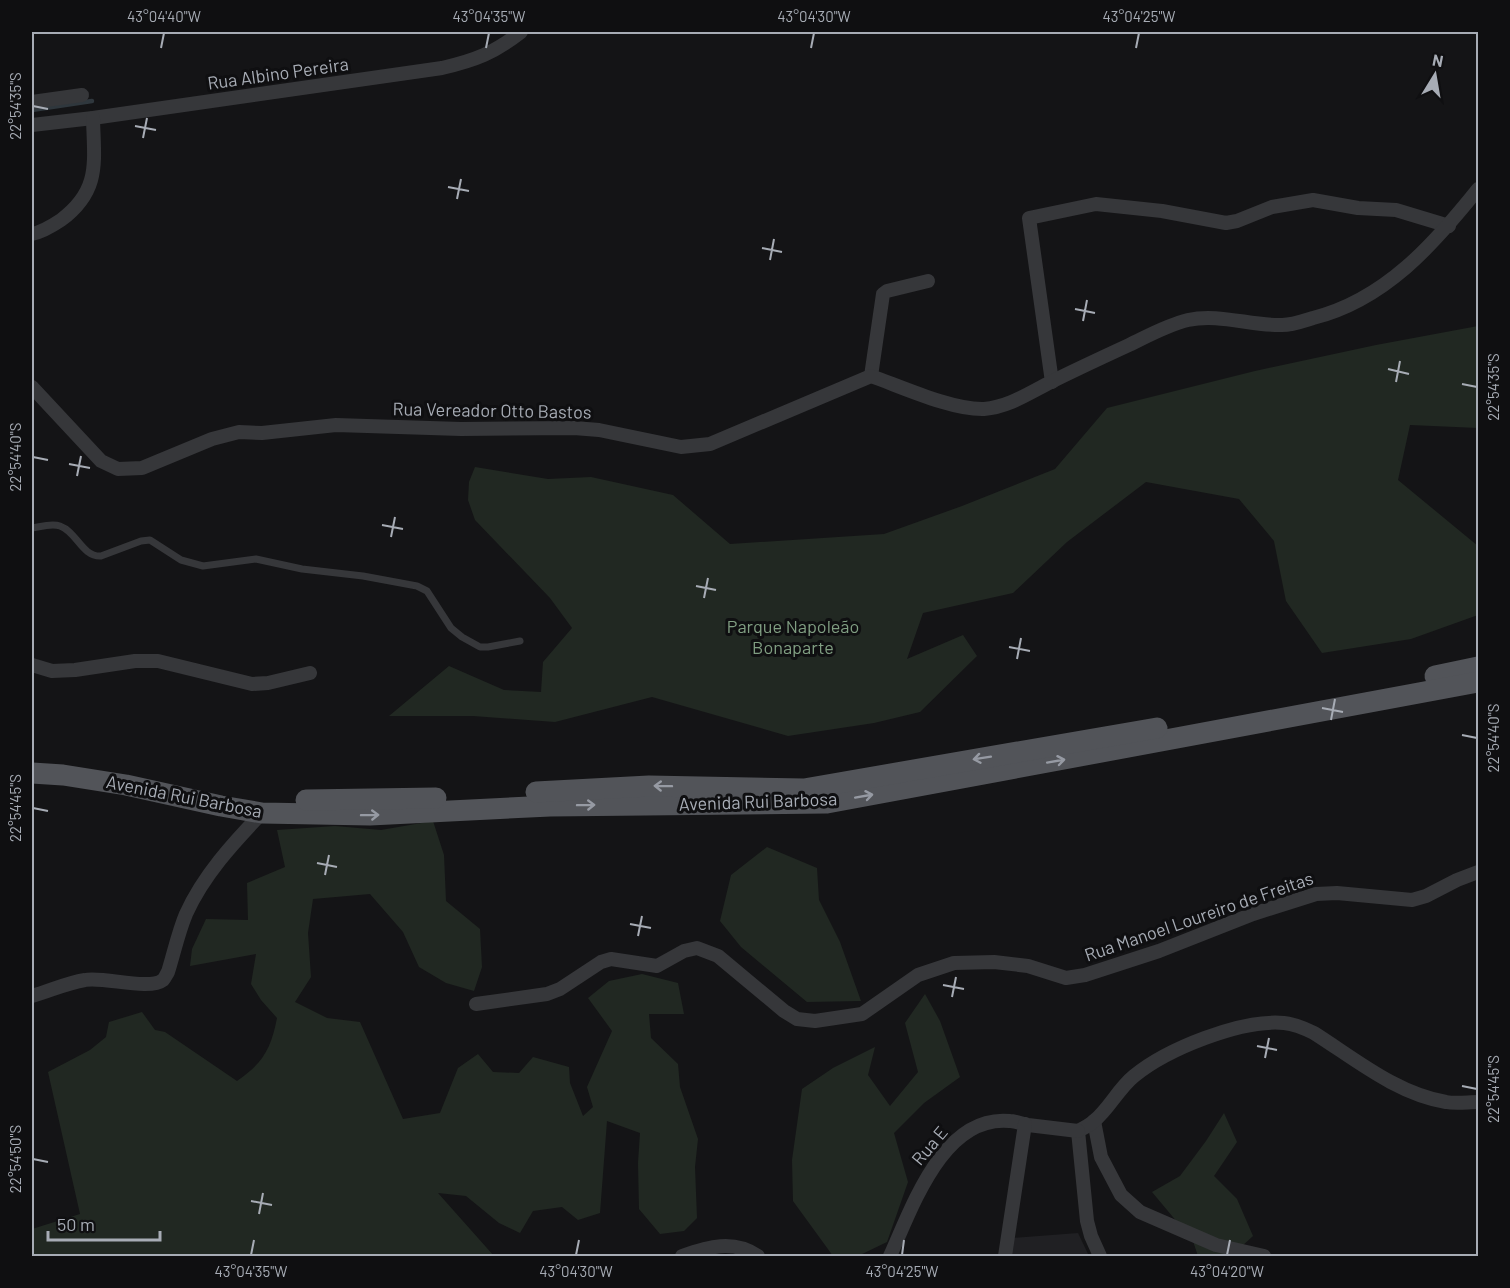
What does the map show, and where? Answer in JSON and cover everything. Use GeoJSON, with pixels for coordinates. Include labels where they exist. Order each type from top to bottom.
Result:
{"type":"FeatureCollection","features":[{"type":"Feature","properties":{"kind":"main road","name":"Avenida Rui Barbosa"},"geometry":{"type":"LineString","coordinates":[[32,760],[66,762],[258,799],[299,801],[441,798],[649,786],[804,789],[1296,704],[1479,667]]}},
{"type":"Feature","properties":{"kind":"main road","name":"Avenida Rui Barbosa"},"geometry":{"type":"LineString","coordinates":[[32,773],[63,775],[126,785],[262,813],[370,815],[550,806],[826,803],[1479,682]]}},
{"type":"Feature","properties":{"kind":"street","name":"Rua Albino Pereira"},"geometry":{"type":"LineString","coordinates":[[32,125],[442,68],[475,60],[506,44],[521,32]]}},
{"type":"Feature","properties":{"kind":"street"},"geometry":{"type":"LineString","coordinates":[[32,102],[82,95]]}},
{"type":"Feature","properties":{"kind":"street"},"geometry":{"type":"LineString","coordinates":[[32,234],[54,225],[76,209],[86,193],[94,168],[93,118]]}},
{"type":"Feature","properties":{"kind":"street"},"geometry":{"type":"LineString","coordinates":[[928,281],[882,294],[871,376],[953,404],[983,409],[1010,404],[1166,327],[1188,320],[1218,317],[1264,326],[1286,325],[1329,314],[1367,297],[1408,267],[1449,226],[1479,189]]}},
{"type":"Feature","properties":{"kind":"street"},"geometry":{"type":"LineString","coordinates":[[1052,382],[1029,218],[1096,204],[1162,211],[1226,223],[1272,207],[1313,200],[1358,208],[1396,210],[1449,226]]}},
{"type":"Feature","properties":{"kind":"street","name":"Rua Vereador Otto Bastos"},"geometry":{"type":"LineString","coordinates":[[32,387],[101,461],[118,469],[142,468],[212,439],[239,432],[336,425],[461,429],[574,428],[600,430],[681,447],[710,444],[871,376]]}},
{"type":"Feature","properties":{"kind":"street"},"geometry":{"type":"LineString","coordinates":[[32,665],[52,671],[135,661],[158,662],[252,684],[268,683],[310,673]]}},
{"type":"Feature","properties":{"kind":"street"},"geometry":{"type":"LineString","coordinates":[[32,996],[84,980],[155,984],[163,980],[168,972],[186,916],[196,894],[236,840],[262,813]]}},
{"type":"Feature","properties":{"kind":"street","name":"Rua Manoel Loureiro de Freitas"},"geometry":{"type":"LineString","coordinates":[[476,1004],[547,994],[560,989],[601,962],[611,959],[657,966],[684,951],[697,948],[718,956],[784,1011],[797,1019],[815,1021],[862,1014],[918,975],[954,963],[994,962],[1028,966],[1066,978],[1085,975],[1158,951],[1253,914],[1316,894],[1337,893],[1412,900],[1479,872]]}},
{"type":"Feature","properties":{"kind":"street"},"geometry":{"type":"LineString","coordinates":[[1100,1257],[1087,1221],[1078,1131],[1094,1121],[1132,1077],[1158,1058],[1196,1041],[1261,1023],[1283,1023],[1303,1027],[1387,1080],[1415,1093],[1446,1102],[1479,1102]]}},
{"type":"Feature","properties":{"kind":"street","name":"Rua E"},"geometry":{"type":"LineString","coordinates":[[890,1257],[923,1183],[943,1155],[961,1136],[984,1123],[1010,1120],[1078,1131]]}},
{"type":"Feature","properties":{"kind":"street"},"geometry":{"type":"LineString","coordinates":[[1094,1121],[1101,1157],[1121,1195],[1140,1212],[1216,1245],[1264,1257]]}},
{"type":"Feature","properties":{"kind":"street"},"geometry":{"type":"LineString","coordinates":[[1005,1257],[1025,1124]]}},
{"type":"Feature","properties":{"kind":"street"},"geometry":{"type":"LineString","coordinates":[[682,1257],[720,1246],[738,1246],[758,1257]]}},
{"type":"Feature","properties":{"kind":"lane"},"geometry":{"type":"LineString","coordinates":[[32,528],[60,526],[68,531],[89,554],[95,556],[150,540],[181,560],[203,566],[256,559],[302,569],[363,576],[417,586],[427,591],[451,628],[462,638],[488,647],[519,641]]}},
{"type":"Feature","properties":{"kind":"shaded area"},"geometry":{"type":"Polygon","coordinates":[[[1078,1233],[1089,1256],[1008,1256],[1011,1238],[1078,1233]]]}},
{"type":"Feature","properties":{"kind":"green space","name":"Parque Napoleão Bonaparte"},"geometry":{"type":"Polygon","coordinates":[[[1478,326],[1478,428],[1410,425],[1398,480],[1478,546],[1478,615],[1411,639],[1322,653],[1286,601],[1274,541],[1239,499],[1146,482],[1067,542],[1013,593],[923,613],[907,659],[963,635],[977,656],[920,712],[874,723],[788,736],[652,697],[555,722],[473,716],[389,716],[449,666],[504,690],[541,692],[543,662],[572,628],[550,598],[475,520],[468,500],[469,482],[475,467],[548,479],[591,477],[673,495],[730,544],[884,534],[1055,469],[1107,408],[1255,371],[1478,326]]]}},
{"type":"Feature","properties":{"kind":"green space"},"geometry":{"type":"Polygon","coordinates":[[[433,821],[444,855],[446,901],[480,929],[482,967],[474,991],[446,983],[419,967],[403,932],[370,894],[313,899],[308,933],[311,977],[295,1002],[327,1018],[360,1022],[403,1119],[440,1113],[458,1068],[478,1054],[493,1072],[519,1073],[533,1057],[569,1067],[570,1083],[583,1116],[593,1107],[587,1087],[612,1031],[588,998],[609,981],[642,974],[678,983],[684,1014],[649,1014],[651,1038],[678,1064],[680,1087],[698,1139],[695,1167],[697,1218],[684,1231],[660,1234],[639,1209],[640,1133],[607,1121],[600,1213],[578,1220],[562,1207],[533,1211],[520,1233],[499,1223],[466,1196],[438,1193],[494,1256],[32,1256],[32,1229],[80,1214],[48,1072],[90,1050],[106,1037],[109,1022],[142,1012],[155,1030],[165,1032],[237,1081],[260,1061],[269,1047],[277,1018],[251,984],[256,954],[190,966],[192,949],[206,919],[248,920],[247,883],[285,867],[277,830],[335,826],[381,830],[433,821]]]}},
{"type":"Feature","properties":{"kind":"green space"},"geometry":{"type":"Polygon","coordinates":[[[767,847],[817,868],[819,900],[840,942],[861,1001],[807,1002],[741,947],[720,921],[731,875],[767,847]]]}},
{"type":"Feature","properties":{"kind":"green space"},"geometry":{"type":"Polygon","coordinates":[[[925,994],[940,1021],[960,1077],[924,1103],[894,1133],[908,1182],[887,1242],[858,1256],[833,1256],[793,1201],[792,1160],[802,1089],[833,1068],[875,1047],[868,1075],[890,1106],[918,1072],[905,1023],[925,994]]]}},
{"type":"Feature","properties":{"kind":"green space"},"geometry":{"type":"Polygon","coordinates":[[[1224,1113],[1237,1142],[1214,1176],[1237,1199],[1253,1236],[1231,1256],[1198,1256],[1193,1241],[1152,1192],[1180,1176],[1224,1113]]]}},
{"type":"Feature","properties":{"kind":"waterway"},"geometry":{"type":"LineString","coordinates":[[32,110],[92,101]]}}]}
